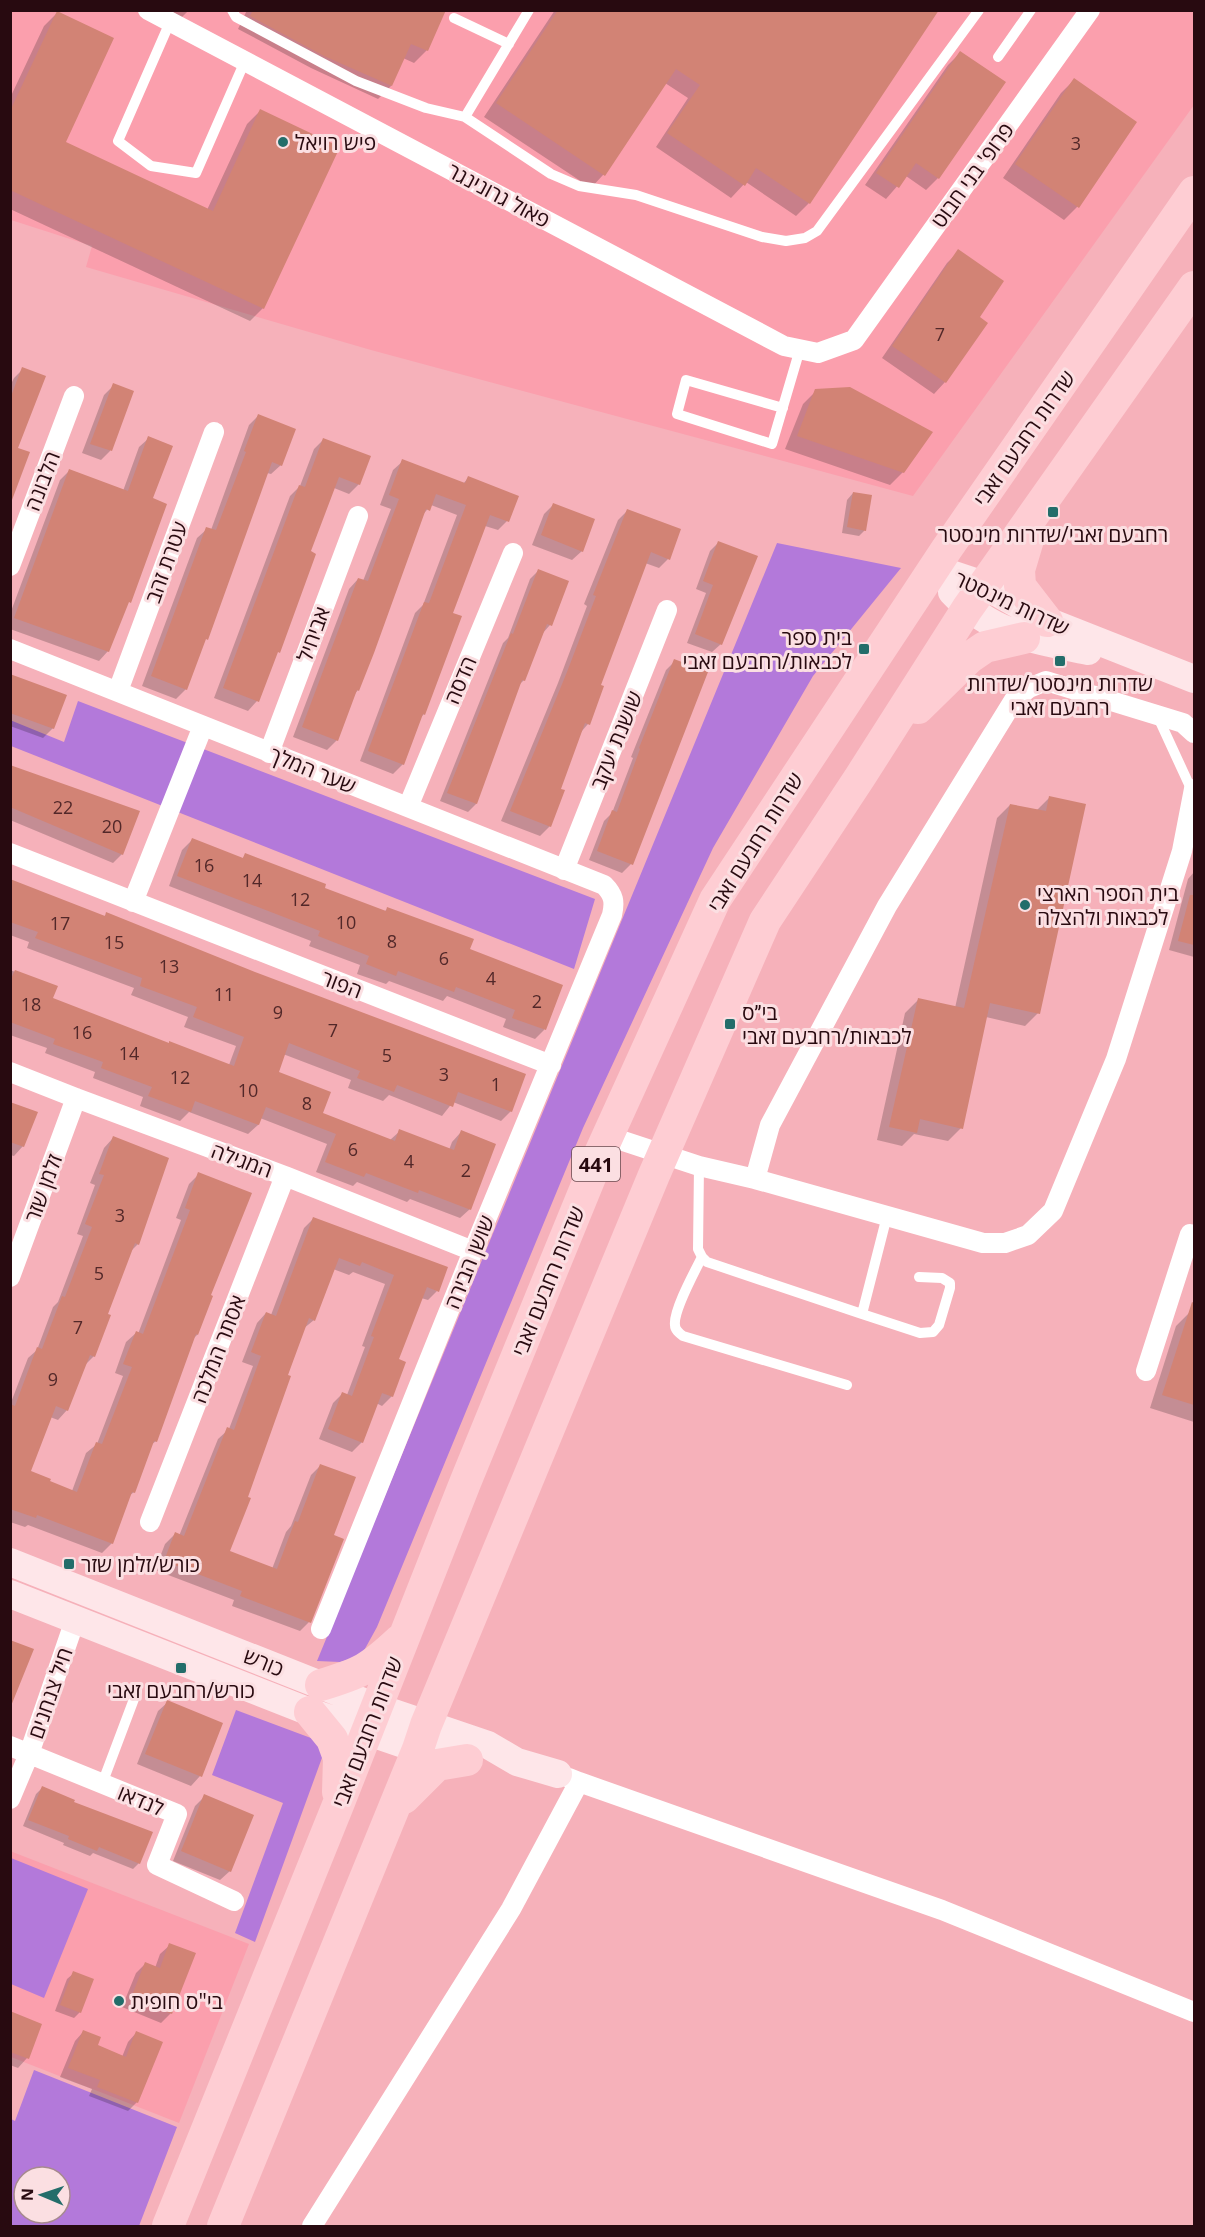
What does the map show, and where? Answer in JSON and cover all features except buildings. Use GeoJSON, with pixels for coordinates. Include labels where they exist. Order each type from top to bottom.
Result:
{"type":"FeatureCollection","features":[{"type":"Feature","properties":{"kind":"main road","name":"שדרות רחבעם זאבי"},"geometry":{"type":"LineString","coordinates":[[168,2226],[465,1484],[608,1136],[715,900],[933,570],[1194,192]]}},
{"type":"Feature","properties":{"kind":"main road","name":"441"},"geometry":{"type":"LineString","coordinates":[[223,2226],[663,1154],[765,921],[976,597],[1194,287]]}},
{"type":"Feature","properties":{"kind":"main road"},"geometry":{"type":"LineString","coordinates":[[878,746],[969,658],[985,647],[1035,630],[1020,586],[1019,570],[1035,515]]}},
{"type":"Feature","properties":{"kind":"main road"},"geometry":{"type":"LineString","coordinates":[[338,1805],[339,1758],[315,1699],[374,1664],[405,1635]]}},
{"type":"Feature","properties":{"kind":"main road"},"geometry":{"type":"LineString","coordinates":[[394,1807],[437,1765],[467,1760]]}},
{"type":"Feature","properties":{"kind":"street","name":"פאול גרונינגר"},"geometry":{"type":"LineString","coordinates":[[148,10],[784,346],[818,353],[854,340]]}},
{"type":"Feature","properties":{"kind":"street","name":"פרופ' בני חבוט"},"geometry":{"type":"LineString","coordinates":[[854,340],[1090,10]]}},
{"type":"Feature","properties":{"kind":"street","name":"הלבונה"},"geometry":{"type":"LineString","coordinates":[[10,566],[74,396]]}},
{"type":"Feature","properties":{"kind":"street","name":"עטרת זהב"},"geometry":{"type":"LineString","coordinates":[[118,692],[214,432]]}},
{"type":"Feature","properties":{"kind":"street","name":"אביחיל"},"geometry":{"type":"LineString","coordinates":[[269,753],[358,516]]}},
{"type":"Feature","properties":{"kind":"street","name":"הדסה"},"geometry":{"type":"LineString","coordinates":[[408,807],[513,553]]}},
{"type":"Feature","properties":{"kind":"street","name":"שדרות מינסטר"},"geometry":{"type":"LineString","coordinates":[[933,570],[1035,630],[1157,665],[1194,679]]}},
{"type":"Feature","properties":{"kind":"street","name":"שושנת יעקב"},"geometry":{"type":"LineString","coordinates":[[564,870],[667,610]]}},
{"type":"Feature","properties":{"kind":"street","name":"שער המלך"},"geometry":{"type":"LineString","coordinates":[[10,649],[604,885],[613,895]]}},
{"type":"Feature","properties":{"kind":"street"},"geometry":{"type":"LineString","coordinates":[[755,1179],[770,1125],[887,906],[1014,700],[1029,688],[1046,681],[1183,723],[1194,733]]}},
{"type":"Feature","properties":{"kind":"street"},"geometry":{"type":"LineString","coordinates":[[133,902],[203,726]]}},
{"type":"Feature","properties":{"kind":"street"},"geometry":{"type":"LineString","coordinates":[[608,1136],[699,1166],[755,1179],[983,1243],[1005,1243],[1028,1235],[1053,1211],[1116,1059],[1182,851],[1194,791]]}},
{"type":"Feature","properties":{"kind":"street","name":"הפור"},"geometry":{"type":"LineString","coordinates":[[10,853],[551,1065]]}},
{"type":"Feature","properties":{"kind":"street","name":"שושן הבירה"},"geometry":{"type":"LineString","coordinates":[[321,1629],[473,1251],[612,915],[613,895]]}},
{"type":"Feature","properties":{"kind":"street","name":"המגילה"},"geometry":{"type":"LineString","coordinates":[[10,1072],[285,1176],[473,1251]]}},
{"type":"Feature","properties":{"kind":"street","name":"זלמן שזר"},"geometry":{"type":"LineString","coordinates":[[10,1277],[76,1098]]}},
{"type":"Feature","properties":{"kind":"street","name":"אסתר המלכה"},"geometry":{"type":"LineString","coordinates":[[150,1522],[285,1176]]}},
{"type":"Feature","properties":{"kind":"street"},"geometry":{"type":"LineString","coordinates":[[1146,1371],[1190,1234],[1194,1236]]}},
{"type":"Feature","properties":{"kind":"street","name":"כורש"},"geometry":{"type":"LineString","coordinates":[[10,1562],[315,1699]]}},
{"type":"Feature","properties":{"kind":"street","name":"כורש"},"geometry":{"type":"LineString","coordinates":[[10,1594],[75,1620],[315,1699],[422,1737],[467,1760],[517,1762]]}},
{"type":"Feature","properties":{"kind":"street","name":"חיל צנחנים"},"geometry":{"type":"LineString","coordinates":[[10,1799],[29,1754],[75,1620]]}},
{"type":"Feature","properties":{"kind":"street","name":"כורש"},"geometry":{"type":"LineString","coordinates":[[422,1737],[488,1745],[517,1762],[569,1778]]}},
{"type":"Feature","properties":{"kind":"street","name":"לנדאו"},"geometry":{"type":"LineString","coordinates":[[10,1746],[177,1814],[157,1865],[234,1901]]}},
{"type":"Feature","properties":{"kind":"street"},"geometry":{"type":"LineString","coordinates":[[312,2226],[511,1909],[569,1778],[942,1910],[1194,2012]]}},
{"type":"Feature","properties":{"kind":"lane"},"geometry":{"type":"LineString","coordinates":[[232,10],[236,17],[356,81],[426,108],[465,117],[551,174],[579,186],[636,195],[762,237],[786,242],[806,238],[817,231],[979,10]]}},
{"type":"Feature","properties":{"kind":"lane"},"geometry":{"type":"LineString","coordinates":[[465,117],[529,10]]}},
{"type":"Feature","properties":{"kind":"lane"},"geometry":{"type":"LineString","coordinates":[[998,57],[1031,10]]}},
{"type":"Feature","properties":{"kind":"lane"},"geometry":{"type":"LineString","coordinates":[[454,18],[509,44]]}},
{"type":"Feature","properties":{"kind":"lane"},"geometry":{"type":"LineString","coordinates":[[170,22],[118,141],[151,166],[196,173],[245,61]]}},
{"type":"Feature","properties":{"kind":"lane"},"geometry":{"type":"LineString","coordinates":[[783,408],[686,380],[677,414],[772,444],[783,408],[800,349]]}},
{"type":"Feature","properties":{"kind":"lane"},"geometry":{"type":"LineString","coordinates":[[1157,715],[1194,791]]}},
{"type":"Feature","properties":{"kind":"lane"},"geometry":{"type":"LineString","coordinates":[[699,1166],[698,1250],[707,1262],[920,1333],[933,1332],[939,1324],[950,1283],[942,1278],[919,1277]]}},
{"type":"Feature","properties":{"kind":"lane"},"geometry":{"type":"LineString","coordinates":[[862,1314],[887,1216]]}},
{"type":"Feature","properties":{"kind":"lane"},"geometry":{"type":"LineString","coordinates":[[702,1257],[679,1307],[674,1323],[676,1330],[683,1336],[847,1385]]}},
{"type":"Feature","properties":{"kind":"lane"},"geometry":{"type":"LineString","coordinates":[[102,1784],[137,1690]]}},
{"type":"Feature","properties":{"kind":"shaded area"},"geometry":{"type":"Polygon","coordinates":[[[11,11],[1194,11],[1194,105],[913,496],[371,350],[86,267],[92,246],[11,220],[11,11]]]}},
{"type":"Feature","properties":{"kind":"shaded area"},"geometry":{"type":"Polygon","coordinates":[[[777,543],[901,568],[813,676],[713,848],[583,1128],[377,1627],[361,1656],[340,1662],[317,1661],[777,543]]]}},
{"type":"Feature","properties":{"kind":"shaded area"},"geometry":{"type":"Polygon","coordinates":[[[78,701],[595,899],[574,969],[11,746],[10,720],[64,742],[78,701]]]}},
{"type":"Feature","properties":{"kind":"shaded area"},"geometry":{"type":"Polygon","coordinates":[[[236,1710],[327,1744],[255,1942],[235,1933],[283,1803],[212,1775],[236,1710]]]}},
{"type":"Feature","properties":{"kind":"shaded area","name":"בי\"ס חופית"},"geometry":{"type":"Polygon","coordinates":[[[10,1851],[249,1944],[179,2123],[11,2057],[10,1851]]]}},
{"type":"Feature","properties":{"kind":"shaded area"},"geometry":{"type":"Polygon","coordinates":[[[11,1858],[88,1889],[44,1998],[11,1984],[11,1858]]]}},
{"type":"Feature","properties":{"kind":"shaded area"},"geometry":{"type":"Polygon","coordinates":[[[34,2070],[177,2127],[139,2226],[11,2226],[11,2119],[15,2121],[34,2070]]]}},
{"type":"Feature","properties":{"kind":"place","name":"פיש רויאל"},"geometry":{"type":"Point","coordinates":[283,142]}},
{"type":"Feature","properties":{"kind":"place","name":"רחבעם זאבי/שדרות מינסטר"},"geometry":{"type":"Point","coordinates":[1053,512]}},
{"type":"Feature","properties":{"kind":"place","name":"בית ספר לכבאות/רחבעם זאבי"},"geometry":{"type":"Point","coordinates":[864,649]}},
{"type":"Feature","properties":{"kind":"place","name":"שדרות מינסטר/שדרות רחבעם זאבי"},"geometry":{"type":"Point","coordinates":[1060,661]}},
{"type":"Feature","properties":{"kind":"place","name":"בית הספר הארצי לכבאות ולהצלה"},"geometry":{"type":"Point","coordinates":[1025,905]}},
{"type":"Feature","properties":{"kind":"place","name":"בי״ס לכבאות/רחבעם זאבי"},"geometry":{"type":"Point","coordinates":[730,1024]}},
{"type":"Feature","properties":{"kind":"place","name":"כורש/זלמן שזר"},"geometry":{"type":"Point","coordinates":[69,1564]}},
{"type":"Feature","properties":{"kind":"place","name":"כורש/רחבעם זאבי"},"geometry":{"type":"Point","coordinates":[181,1668]}},
{"type":"Feature","properties":{"kind":"place","name":"בי\"ס חופית"},"geometry":{"type":"Point","coordinates":[119,2001]}}]}
